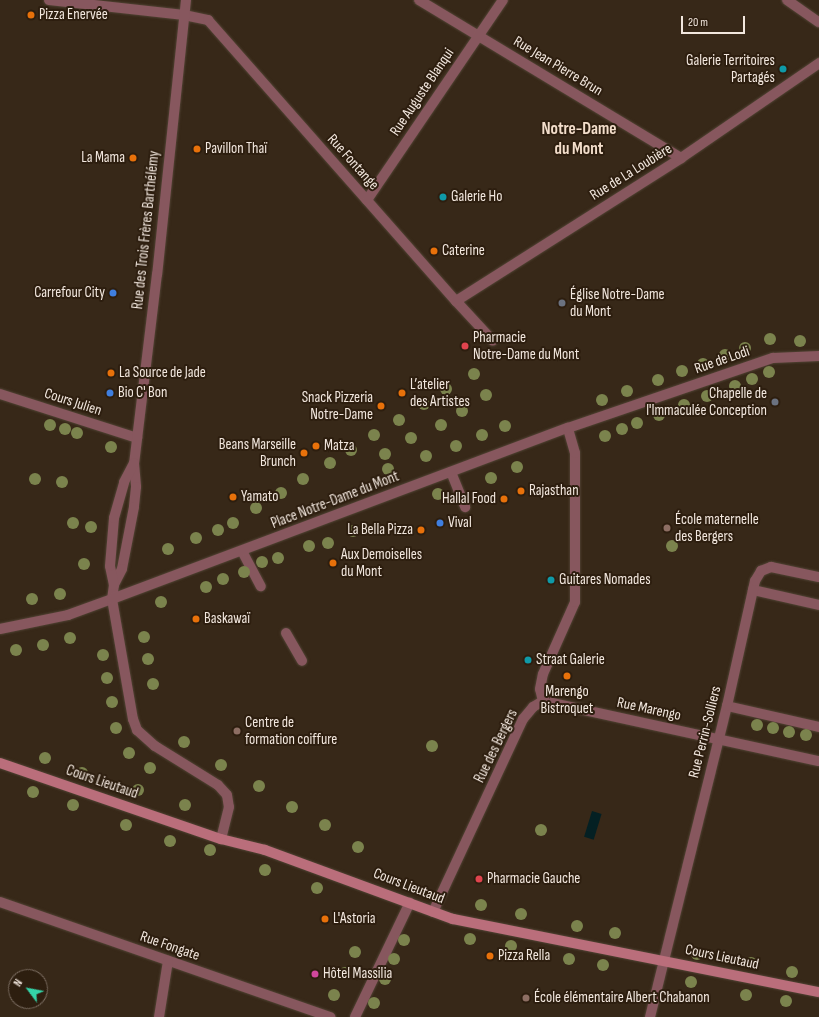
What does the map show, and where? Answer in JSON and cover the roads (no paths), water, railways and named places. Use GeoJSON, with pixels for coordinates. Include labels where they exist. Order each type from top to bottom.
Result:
{"type":"FeatureCollection","features":[{"type":"Feature","properties":{"kind":"main road","name":"Cours Lieutaud"},"geometry":{"type":"LineString","coordinates":[[0,763],[221,839],[265,850],[410,902],[433,912],[457,919],[819,992]]}},
{"type":"Feature","properties":{"kind":"street","name":"Rue Fontange"},"geometry":{"type":"LineString","coordinates":[[49,0],[184,14],[208,20],[493,341]]}},
{"type":"Feature","properties":{"kind":"street","name":"Rue des Trois Frères Barthélémy"},"geometry":{"type":"LineString","coordinates":[[114,586],[122,569],[135,494],[134,463],[186,0]]}},
{"type":"Feature","properties":{"kind":"street","name":"Rue Jean Pierre Brun"},"geometry":{"type":"LineString","coordinates":[[419,0],[681,158]]}},
{"type":"Feature","properties":{"kind":"street","name":"Rue Auguste Blanqui"},"geometry":{"type":"LineString","coordinates":[[367,200],[503,0]]}},
{"type":"Feature","properties":{"kind":"street"},"geometry":{"type":"LineString","coordinates":[[787,0],[819,22]]}},
{"type":"Feature","properties":{"kind":"street","name":"Rue de La Loubière"},"geometry":{"type":"LineString","coordinates":[[456,301],[681,158],[819,63]]}},
{"type":"Feature","properties":{"kind":"street","name":"Rue de Lodi"},"geometry":{"type":"LineString","coordinates":[[568,428],[773,358],[819,356]]}},
{"type":"Feature","properties":{"kind":"street","name":"Cours Julien"},"geometry":{"type":"LineString","coordinates":[[0,394],[137,438]]}},
{"type":"Feature","properties":{"kind":"street"},"geometry":{"type":"LineString","coordinates":[[543,701],[540,690],[543,674],[575,602],[575,453],[568,428]]}},
{"type":"Feature","properties":{"kind":"street","name":"Place Notre-Dame du Mont"},"geometry":{"type":"LineString","coordinates":[[0,629],[68,615],[568,428]]}},
{"type":"Feature","properties":{"kind":"street","name":"Rue des Trois Frères Barthélémy"},"geometry":{"type":"LineString","coordinates":[[114,586],[110,566],[112,531],[124,482],[134,463]]}},
{"type":"Feature","properties":{"kind":"street"},"geometry":{"type":"LineString","coordinates":[[452,472],[465,507]]}},
{"type":"Feature","properties":{"kind":"street"},"geometry":{"type":"LineString","coordinates":[[242,550],[261,586]]}},
{"type":"Feature","properties":{"kind":"street","name":"Rue Perrin-Solliers"},"geometry":{"type":"LineString","coordinates":[[650,1017],[727,706],[755,581],[761,571],[771,567],[819,577]]}},
{"type":"Feature","properties":{"kind":"street"},"geometry":{"type":"LineString","coordinates":[[114,586],[112,599],[133,719],[137,730],[155,746],[218,785],[227,795],[229,807],[221,839]]}},
{"type":"Feature","properties":{"kind":"street"},"geometry":{"type":"LineString","coordinates":[[753,590],[819,605]]}},
{"type":"Feature","properties":{"kind":"street"},"geometry":{"type":"LineString","coordinates":[[286,633],[302,661]]}},
{"type":"Feature","properties":{"kind":"street","name":"Rue Marengo"},"geometry":{"type":"LineString","coordinates":[[543,701],[819,761]]}},
{"type":"Feature","properties":{"kind":"street","name":"Rue des Bergers"},"geometry":{"type":"LineString","coordinates":[[433,912],[523,719],[533,707],[543,701]]}},
{"type":"Feature","properties":{"kind":"street"},"geometry":{"type":"LineString","coordinates":[[727,706],[819,727]]}},
{"type":"Feature","properties":{"kind":"street","name":"Rue Fongate"},"geometry":{"type":"LineString","coordinates":[[0,902],[331,1017]]}},
{"type":"Feature","properties":{"kind":"street"},"geometry":{"type":"LineString","coordinates":[[355,1017],[410,902]]}},
{"type":"Feature","properties":{"kind":"street"},"geometry":{"type":"LineString","coordinates":[[159,1017],[168,961]]}},
{"type":"Feature","properties":{"kind":"water"},"geometry":{"type":"Polygon","coordinates":[[[592,811],[602,814],[594,840],[584,837],[592,811]]]}},
{"type":"Feature","properties":{"kind":"place","name":"Pizza Enervée"},"geometry":{"type":"Point","coordinates":[31,15]}},
{"type":"Feature","properties":{"kind":"place","name":"Galerie Territoires Partagés"},"geometry":{"type":"Point","coordinates":[783,69]}},
{"type":"Feature","properties":{"kind":"place","name":"Pavillon Thaï"},"geometry":{"type":"Point","coordinates":[197,149]}},
{"type":"Feature","properties":{"kind":"place","name":"La Mama"},"geometry":{"type":"Point","coordinates":[133,158]}},
{"type":"Feature","properties":{"kind":"place","name":"Galerie Ho"},"geometry":{"type":"Point","coordinates":[443,197]}},
{"type":"Feature","properties":{"kind":"place","name":"Caterine"},"geometry":{"type":"Point","coordinates":[434,251]}},
{"type":"Feature","properties":{"kind":"place","name":"Carrefour City"},"geometry":{"type":"Point","coordinates":[113,293]}},
{"type":"Feature","properties":{"kind":"place","name":"Église Notre-Dame du Mont"},"geometry":{"type":"Point","coordinates":[562,303]}},
{"type":"Feature","properties":{"kind":"place","name":"Pharmacie Notre-Dame du Mont"},"geometry":{"type":"Point","coordinates":[465,346]}},
{"type":"Feature","properties":{"kind":"place","name":"La Source de Jade"},"geometry":{"type":"Point","coordinates":[111,373]}},
{"type":"Feature","properties":{"kind":"place","name":"Bio C' Bon"},"geometry":{"type":"Point","coordinates":[110,393]}},
{"type":"Feature","properties":{"kind":"place","name":"L’atelier des Artistes"},"geometry":{"type":"Point","coordinates":[402,393]}},
{"type":"Feature","properties":{"kind":"place","name":"Chapelle de l'Immaculée Conception"},"geometry":{"type":"Point","coordinates":[775,402]}},
{"type":"Feature","properties":{"kind":"place","name":"Snack Pizzeria Notre-Dame"},"geometry":{"type":"Point","coordinates":[381,406]}},
{"type":"Feature","properties":{"kind":"place","name":"Matza"},"geometry":{"type":"Point","coordinates":[316,446]}},
{"type":"Feature","properties":{"kind":"place","name":"Beans Marseille Brunch"},"geometry":{"type":"Point","coordinates":[304,453]}},
{"type":"Feature","properties":{"kind":"place","name":"Rajasthan"},"geometry":{"type":"Point","coordinates":[521,491]}},
{"type":"Feature","properties":{"kind":"place","name":"Yamato"},"geometry":{"type":"Point","coordinates":[233,497]}},
{"type":"Feature","properties":{"kind":"place","name":"Hallal Food"},"geometry":{"type":"Point","coordinates":[504,499]}},
{"type":"Feature","properties":{"kind":"place","name":"Vival"},"geometry":{"type":"Point","coordinates":[440,523]}},
{"type":"Feature","properties":{"kind":"place","name":"École maternelle des Bergers"},"geometry":{"type":"Point","coordinates":[667,528]}},
{"type":"Feature","properties":{"kind":"place","name":"La Bella Pizza"},"geometry":{"type":"Point","coordinates":[421,530]}},
{"type":"Feature","properties":{"kind":"place","name":"Aux Demoiselles du Mont"},"geometry":{"type":"Point","coordinates":[333,563]}},
{"type":"Feature","properties":{"kind":"place","name":"Guitares Nomades"},"geometry":{"type":"Point","coordinates":[551,580]}},
{"type":"Feature","properties":{"kind":"place","name":"Baskawaï"},"geometry":{"type":"Point","coordinates":[196,619]}},
{"type":"Feature","properties":{"kind":"place","name":"Straat Galerie"},"geometry":{"type":"Point","coordinates":[528,660]}},
{"type":"Feature","properties":{"kind":"place","name":"Marengo Bistroquet"},"geometry":{"type":"Point","coordinates":[567,676]}},
{"type":"Feature","properties":{"kind":"place","name":"Centre de formation coiffure"},"geometry":{"type":"Point","coordinates":[237,731]}},
{"type":"Feature","properties":{"kind":"place","name":"Pharmacie Gauche"},"geometry":{"type":"Point","coordinates":[479,879]}},
{"type":"Feature","properties":{"kind":"place","name":"L'Astoria"},"geometry":{"type":"Point","coordinates":[325,919]}},
{"type":"Feature","properties":{"kind":"place","name":"Pizza Rella"},"geometry":{"type":"Point","coordinates":[490,956]}},
{"type":"Feature","properties":{"kind":"place","name":"Hôtel Massilia"},"geometry":{"type":"Point","coordinates":[315,974]}},
{"type":"Feature","properties":{"kind":"place","name":"École élémentaire Albert Chabanon"},"geometry":{"type":"Point","coordinates":[526,998]}},
{"type":"Feature","properties":{"kind":"district","name":"Notre-Dame du Mont"},"geometry":{"type":"Point","coordinates":[579,140]}}]}
